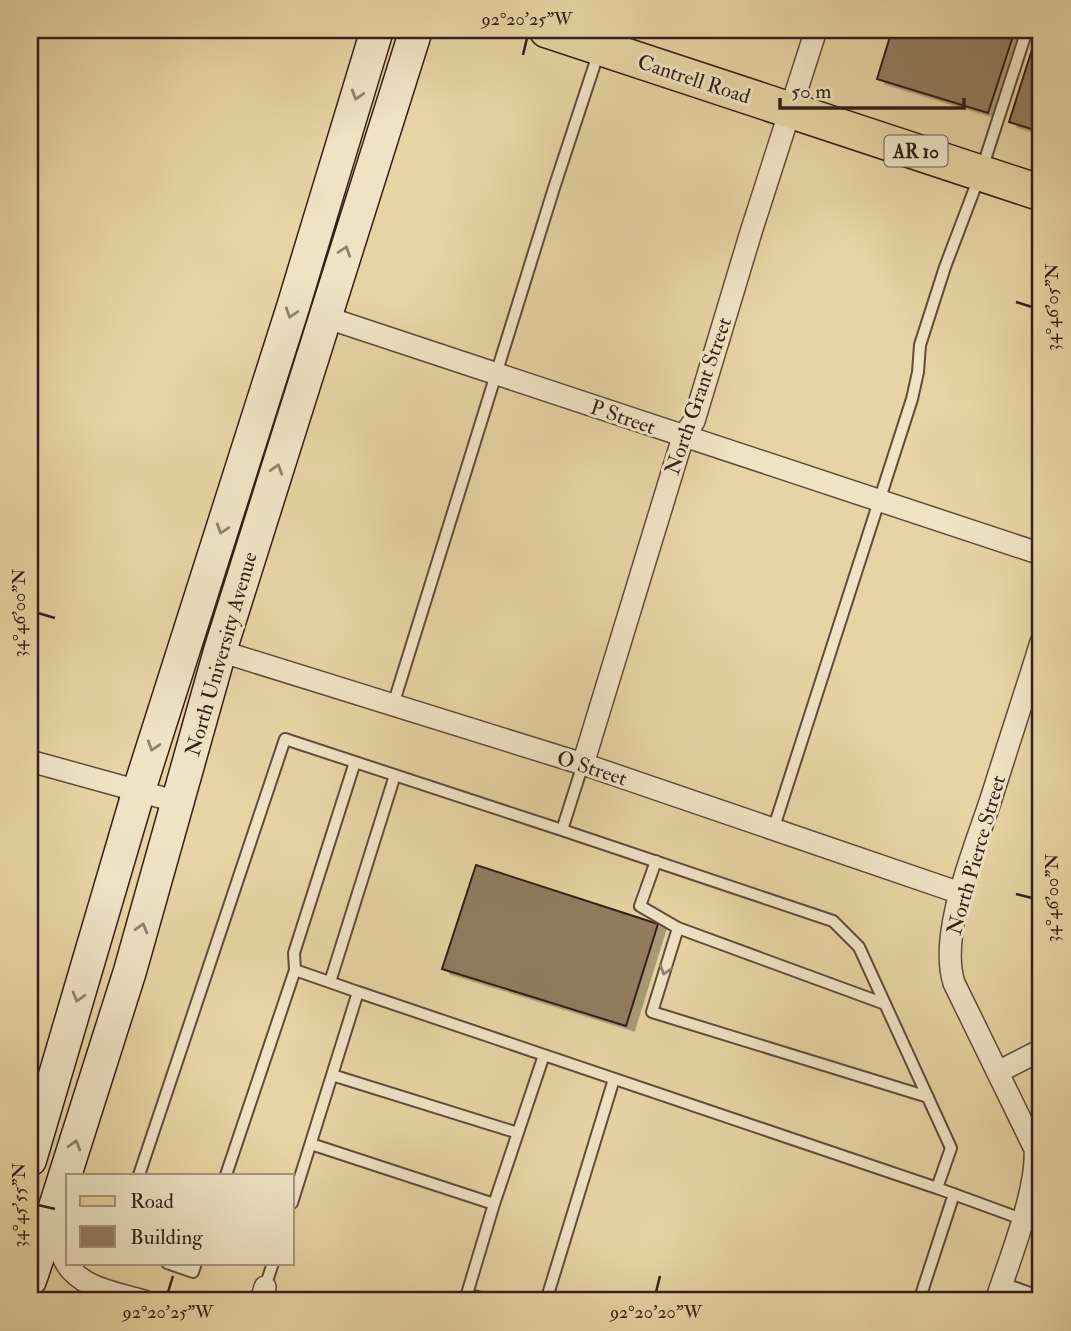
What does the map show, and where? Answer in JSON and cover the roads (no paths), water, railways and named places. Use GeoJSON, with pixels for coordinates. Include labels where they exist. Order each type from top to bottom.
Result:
{"type":"FeatureCollection","features":[{"type":"Feature","properties":{"kind":"main road","name":"North University Avenue"},"geometry":{"type":"LineString","coordinates":[[30,1160],[139,790],[293,307],[377,30]]}},
{"type":"Feature","properties":{"kind":"main road","name":"North University Avenue"},"geometry":{"type":"LineString","coordinates":[[30,1280],[130,971],[220,651],[416,30]]}},
{"type":"Feature","properties":{"kind":"main road","name":"Cantrell Road"},"geometry":{"type":"LineString","coordinates":[[547,30],[603,39],[791,110],[1041,192]]}},
{"type":"Feature","properties":{"kind":"street","name":"North Grant Street"},"geometry":{"type":"LineString","coordinates":[[583,764],[682,437],[694,421],[816,30]]}},
{"type":"Feature","properties":{"kind":"street","name":"P Street"},"geometry":{"type":"LineString","coordinates":[[325,317],[1041,554]]}},
{"type":"Feature","properties":{"kind":"street","name":"North Pierce Street"},"geometry":{"type":"LineString","coordinates":[[999,1292],[1032,1222],[1035,1149],[954,983],[950,946],[960,893],[1041,642]]}},
{"type":"Feature","properties":{"kind":"street","name":"O Street"},"geometry":{"type":"LineString","coordinates":[[220,651],[583,764],[960,893]]}},
{"type":"Feature","properties":{"kind":"street"},"geometry":{"type":"LineString","coordinates":[[30,761],[178,802]]}},
{"type":"Feature","properties":{"kind":"street"},"geometry":{"type":"LineString","coordinates":[[999,1072],[1041,1051]]}},
{"type":"Feature","properties":{"kind":"street"},"geometry":{"type":"LineString","coordinates":[[54,1210],[60,1245],[66,1259]]}},
{"type":"Feature","properties":{"kind":"street"},"geometry":{"type":"LineString","coordinates":[[68,1264],[89,1284],[144,1301]]}},
{"type":"Feature","properties":{"kind":"lane"},"geometry":{"type":"LineString","coordinates":[[773,830],[912,399],[920,345],[945,267],[981,172],[1027,30]]}},
{"type":"Feature","properties":{"kind":"lane"},"geometry":{"type":"LineString","coordinates":[[394,705],[412,639],[603,39]]}},
{"type":"Feature","properties":{"kind":"lane"},"geometry":{"type":"LineString","coordinates":[[139,1174],[285,738],[833,921],[859,947],[951,1148],[937,1188]]}},
{"type":"Feature","properties":{"kind":"lane"},"geometry":{"type":"LineString","coordinates":[[226,1174],[295,970],[294,953],[355,762]]}},
{"type":"Feature","properties":{"kind":"lane"},"geometry":{"type":"LineString","coordinates":[[562,830],[583,764]]}},
{"type":"Feature","properties":{"kind":"lane"},"geometry":{"type":"LineString","coordinates":[[330,982],[395,775]]}},
{"type":"Feature","properties":{"kind":"lane"},"geometry":{"type":"LineString","coordinates":[[656,861],[640,906],[678,928],[885,1004]]}},
{"type":"Feature","properties":{"kind":"lane"},"geometry":{"type":"LineString","coordinates":[[678,928],[652,1012],[928,1097]]}},
{"type":"Feature","properties":{"kind":"lane"},"geometry":{"type":"LineString","coordinates":[[295,970],[1032,1222]]}},
{"type":"Feature","properties":{"kind":"lane"},"geometry":{"type":"LineString","coordinates":[[294,1197],[358,992]]}},
{"type":"Feature","properties":{"kind":"lane"},"geometry":{"type":"LineString","coordinates":[[491,1301],[467,1294],[544,1055]]}},
{"type":"Feature","properties":{"kind":"lane"},"geometry":{"type":"LineString","coordinates":[[332,1076],[518,1133]]}},
{"type":"Feature","properties":{"kind":"lane"},"geometry":{"type":"LineString","coordinates":[[546,1301],[614,1079]]}},
{"type":"Feature","properties":{"kind":"lane"},"geometry":{"type":"LineString","coordinates":[[311,1144],[494,1204]]}},
{"type":"Feature","properties":{"kind":"lane"},"geometry":{"type":"LineString","coordinates":[[919,1301],[954,1194]]}},
{"type":"Feature","properties":{"kind":"lane"},"geometry":{"type":"LineString","coordinates":[[170,1264],[193,1272],[196,1264]]}},
{"type":"Feature","properties":{"kind":"lane"},"geometry":{"type":"LineString","coordinates":[[263,1294],[273,1264]]}},
{"type":"Feature","properties":{"kind":"lane"},"geometry":{"type":"LineString","coordinates":[[999,1292],[1041,1297]]}}]}
